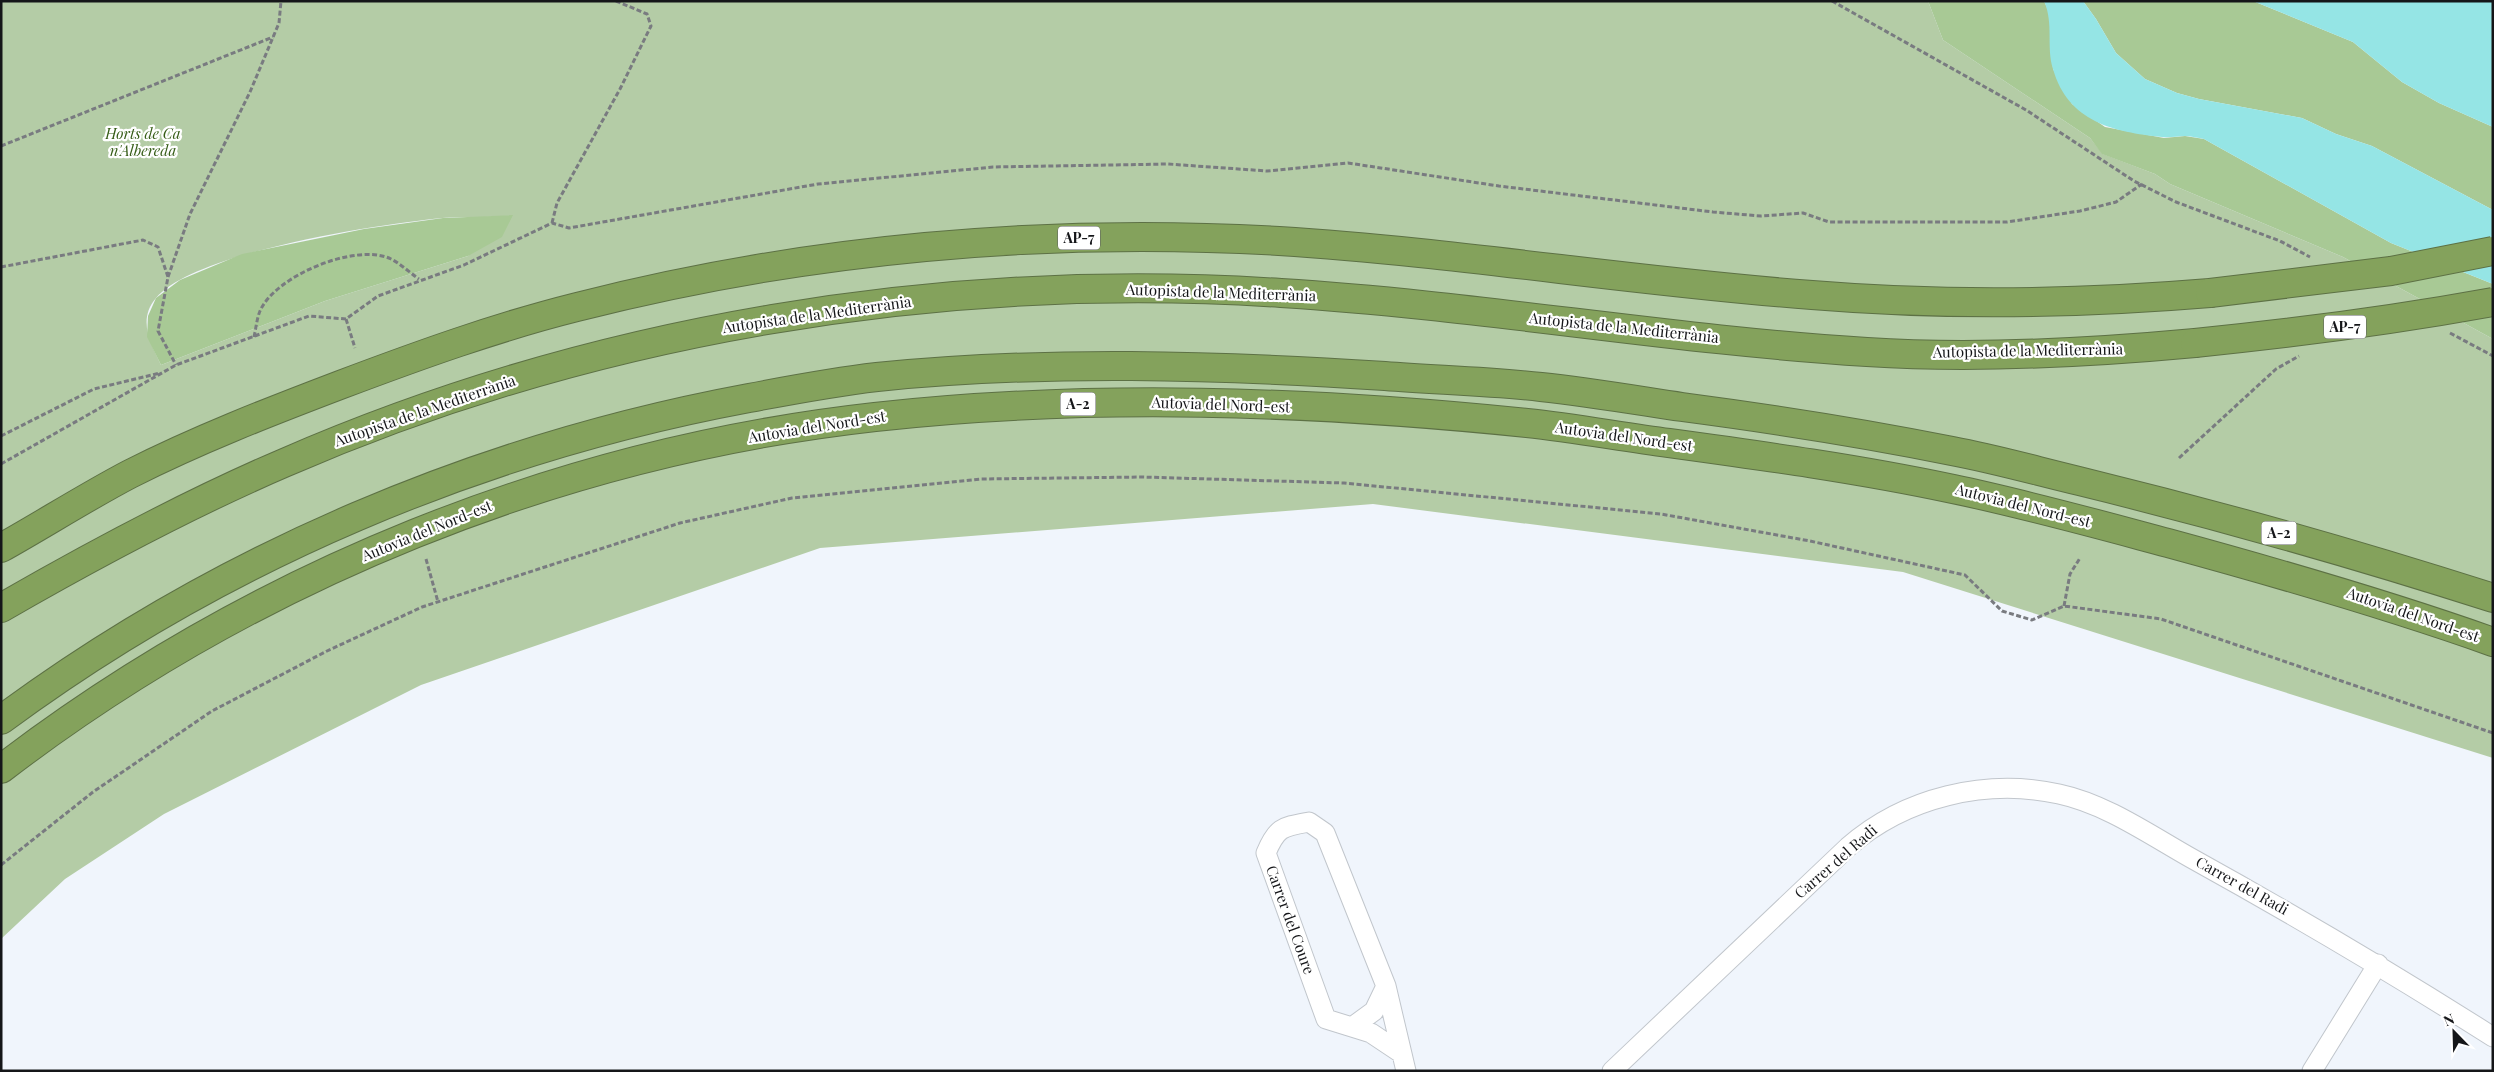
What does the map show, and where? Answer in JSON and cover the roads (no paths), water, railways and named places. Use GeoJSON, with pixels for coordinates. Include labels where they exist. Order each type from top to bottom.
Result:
{"type":"FeatureCollection","features":[{"type":"Feature","properties":{"kind":"highway","name":"AP-7"},"geometry":{"type":"LineString","coordinates":[[1,548],[130,474],[264,414],[422,354],[576,307],[720,277],[813,261],[900,249],[1055,238],[1211,238],[1386,250],[1694,285],[1877,300],[2057,302],[2210,293],[2372,274],[2493,251]]}},
{"type":"Feature","properties":{"kind":"highway","name":"Autopista de la Mediterrània"},"geometry":{"type":"LineString","coordinates":[[1,608],[138,531],[217,493],[285,462],[420,410],[498,384],[652,344],[721,329],[840,309],[908,301],[1032,292],[1131,289],[1259,292],[1362,299],[1783,346],[1874,353],[1982,354],[2105,351],[2308,332],[2493,302]]}},
{"type":"Feature","properties":{"kind":"highway","name":"A-2"},"geometry":{"type":"LineString","coordinates":[[1,720],[80,666],[153,620],[213,587],[343,522],[431,486],[562,442],[703,407],[872,378],[1061,366],[1265,369],[1540,386],[1812,425],[1957,451],[2173,504],[2324,546],[2493,598]]}},
{"type":"Feature","properties":{"kind":"highway","name":"Autovia del Nord-est"},"geometry":{"type":"LineString","coordinates":[[1,769],[83,710],[155,663],[232,619],[390,544],[466,514],[605,470],[695,447],[869,418],[1001,407],[1142,402],[1268,405],[1529,424],[1798,461],[1950,488],[2043,509],[2318,584],[2493,642]]}},
{"type":"Feature","properties":{"kind":"street","name":"Carrer del Radi"},"geometry":{"type":"LineString","coordinates":[[1612,1071],[1858,838],[1883,822],[1925,802],[1974,790],[2003,788],[2062,794],[2098,807],[2378,964],[2493,1037]]}},
{"type":"Feature","properties":{"kind":"street","name":"Carrer del Coure"},"geometry":{"type":"LineString","coordinates":[[1309,822],[1325,833],[1386,986],[1404,1062],[1372,1033],[1326,1019],[1266,853],[1272,838],[1284,827],[1309,822]]}},
{"type":"Feature","properties":{"kind":"street"},"geometry":{"type":"LineString","coordinates":[[2312,1071],[2378,964]]}},
{"type":"Feature","properties":{"kind":"street"},"geometry":{"type":"LineString","coordinates":[[1352,1027],[1374,1011],[1386,986]]}},
{"type":"Feature","properties":{"kind":"water"},"geometry":{"type":"Polygon","coordinates":[[[2044,1],[2083,1],[2116,53],[2145,79],[2177,93],[2199,99],[2302,118],[2336,134],[2372,146],[2493,210],[2493,284],[2391,243],[2204,139],[2187,136],[2162,137],[2144,135],[2127,132],[2095,121],[2081,112],[2060,87],[2051,61],[2049,18],[2044,1]]]}},
{"type":"Feature","properties":{"kind":"water"},"geometry":{"type":"Polygon","coordinates":[[[2253,1],[2493,1],[2493,127],[2439,103],[2402,82],[2353,42],[2253,1]]]}},
{"type":"Feature","properties":{"kind":"park label","name":"Horts de Ca n'Albereda"},"geometry":{"type":"Point","coordinates":[143,142]}}]}
